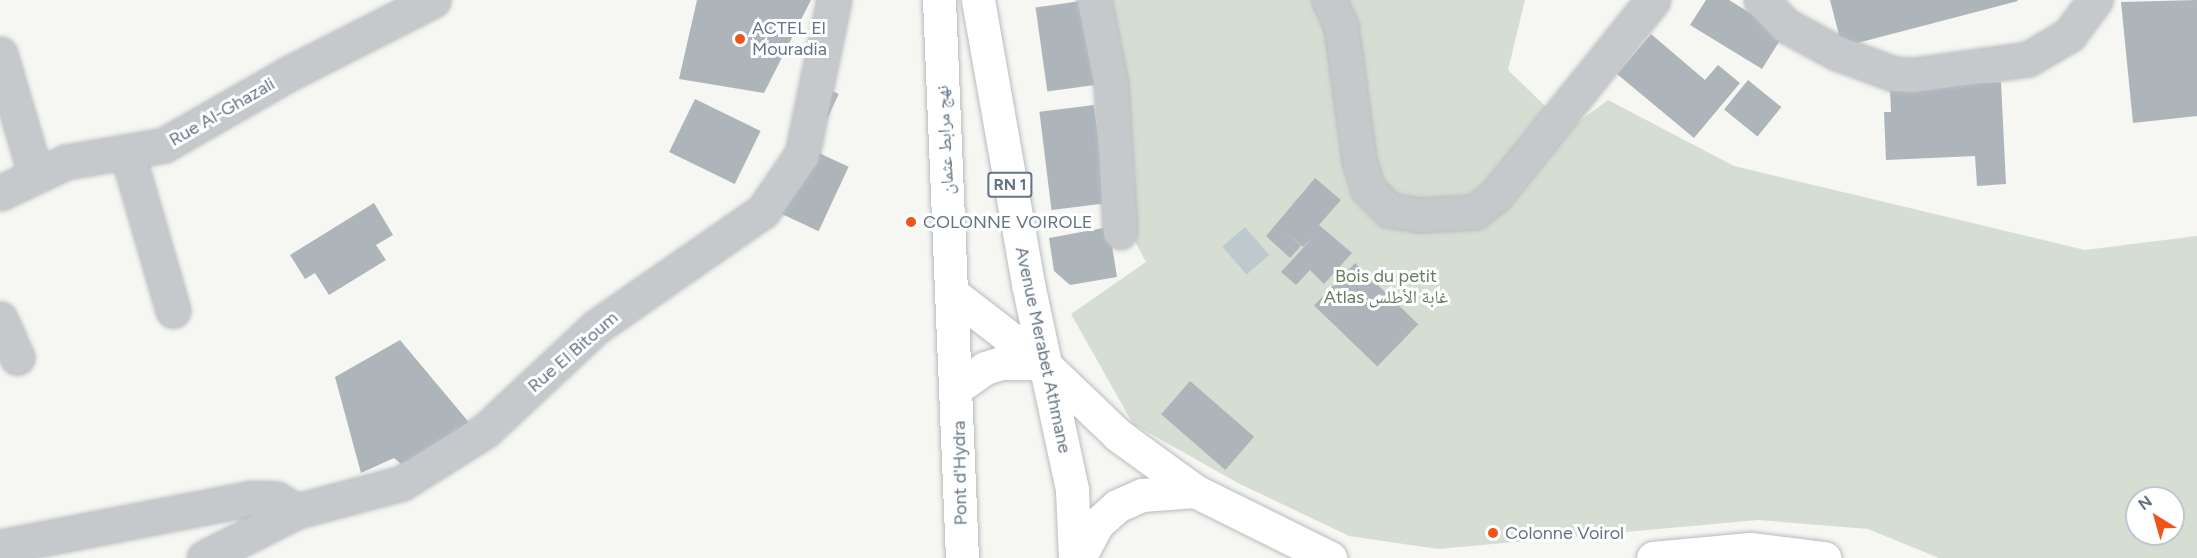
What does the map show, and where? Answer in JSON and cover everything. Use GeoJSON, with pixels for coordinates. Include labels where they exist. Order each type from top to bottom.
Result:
{"type":"FeatureCollection","features":[{"type":"Feature","properties":{"kind":"main road","name":"نهج مرابط عثمان"},"geometry":{"type":"LineString","coordinates":[[939,0],[958,387]]}},
{"type":"Feature","properties":{"kind":"main road","name":"Avenue Merabet Athmane"},"geometry":{"type":"LineString","coordinates":[[978,0],[1028,284],[1049,369],[1072,490],[1077,558]]}},
{"type":"Feature","properties":{"kind":"main road"},"geometry":{"type":"LineString","coordinates":[[952,294],[1049,369],[1118,435],[1195,491],[1330,558]]}},
{"type":"Feature","properties":{"kind":"main road"},"geometry":{"type":"LineString","coordinates":[[958,387],[985,368],[1001,363],[1033,363],[1049,369]]}},
{"type":"Feature","properties":{"kind":"main road","name":"Pont d'Hydra"},"geometry":{"type":"LineString","coordinates":[[958,387],[962,558]]}},
{"type":"Feature","properties":{"kind":"main road"},"geometry":{"type":"LineString","coordinates":[[1077,558],[1097,524],[1117,506],[1142,495],[1195,491]]}},
{"type":"Feature","properties":{"kind":"main road"},"geometry":{"type":"LineString","coordinates":[[1653,558],[1750,549],[1824,558]]}},
{"type":"Feature","properties":{"kind":"street","name":"Rue Al-Ghazali"},"geometry":{"type":"LineString","coordinates":[[0,193],[66,162],[164,146],[288,74],[433,0]]}},
{"type":"Feature","properties":{"kind":"street","name":"Rue El Bitoum"},"geometry":{"type":"LineString","coordinates":[[204,558],[297,511],[402,483],[486,430],[596,327],[763,212],[802,154],[834,0]]}},
{"type":"Feature","properties":{"kind":"street"},"geometry":{"type":"LineString","coordinates":[[1094,0],[1111,85],[1120,232]]}},
{"type":"Feature","properties":{"kind":"street"},"geometry":{"type":"LineString","coordinates":[[1329,0],[1341,26],[1353,86],[1359,160],[1368,189],[1389,210],[1419,215],[1475,212],[1496,195],[1653,0]]}},
{"type":"Feature","properties":{"kind":"street"},"geometry":{"type":"LineString","coordinates":[[1761,0],[1785,25],[1837,53],[1894,74],[1913,75],[2028,59],[2069,34],[2095,0]]}},
{"type":"Feature","properties":{"kind":"street"},"geometry":{"type":"LineString","coordinates":[[0,54],[36,176]]}},
{"type":"Feature","properties":{"kind":"street"},"geometry":{"type":"LineString","coordinates":[[127,152],[173,310]]}},
{"type":"Feature","properties":{"kind":"street"},"geometry":{"type":"LineString","coordinates":[[0,319],[17,357]]}},
{"type":"Feature","properties":{"kind":"street"},"geometry":{"type":"LineString","coordinates":[[0,547],[252,498],[276,499],[297,511]]}},
{"type":"Feature","properties":{"kind":"green space","name":"Bois du petit Atlas غابة الأطلس"},"geometry":{"type":"Polygon","coordinates":[[[1094,0],[1525,0],[1508,70],[1569,129],[1608,100],[1734,166],[2085,250],[2197,236],[2197,558],[1939,558],[1868,529],[1758,520],[1438,549],[1349,536],[1238,483],[1133,424],[1071,314],[1146,262],[1122,217],[1135,176],[1094,0]]]}},
{"type":"Feature","properties":{"kind":"shaded area"},"geometry":{"type":"Polygon","coordinates":[[[1245,227],[1269,255],[1247,275],[1222,247],[1245,227]]]}},
{"type":"Feature","properties":{"kind":"building","name":"ACTEL El Mouradia"},"geometry":{"type":"Polygon","coordinates":[[[697,0],[811,0],[764,93],[679,79],[697,0]]]}},
{"type":"Feature","properties":{"kind":"building"},"geometry":{"type":"Polygon","coordinates":[[[1088,0],[1100,84],[1047,92],[1036,7],[1088,0]]]}},
{"type":"Feature","properties":{"kind":"building"},"geometry":{"type":"Polygon","coordinates":[[[1706,0],[1729,0],[1784,34],[1762,69],[1690,25],[1706,0]]]}},
{"type":"Feature","properties":{"kind":"building"},"geometry":{"type":"Polygon","coordinates":[[[1830,0],[2017,0],[2018,1],[1842,47],[1830,0]]]}},
{"type":"Feature","properties":{"kind":"building"},"geometry":{"type":"Polygon","coordinates":[[[2197,0],[2197,116],[2133,123],[2121,2],[2197,0]]]}},
{"type":"Feature","properties":{"kind":"building"},"geometry":{"type":"Polygon","coordinates":[[[1651,34],[1705,80],[1718,65],[1740,83],[1694,138],[1617,74],[1651,34]]]}},
{"type":"Feature","properties":{"kind":"building"},"geometry":{"type":"Polygon","coordinates":[[[1748,80],[1781,107],[1758,137],[1724,110],[1748,80]]]}},
{"type":"Feature","properties":{"kind":"building"},"geometry":{"type":"Polygon","coordinates":[[[2001,82],[2006,184],[1977,186],[1975,156],[1886,160],[1884,112],[1891,112],[1890,88],[2001,82]]]}},
{"type":"Feature","properties":{"kind":"building"},"geometry":{"type":"Polygon","coordinates":[[[826,88],[839,94],[827,118],[815,112],[826,88]]]}},
{"type":"Feature","properties":{"kind":"building"},"geometry":{"type":"Polygon","coordinates":[[[695,99],[761,131],[735,184],[669,152],[695,99]]]}},
{"type":"Feature","properties":{"kind":"building"},"geometry":{"type":"Polygon","coordinates":[[[1094,105],[1106,203],[1051,210],[1039,112],[1094,105]]]}},
{"type":"Feature","properties":{"kind":"building"},"geometry":{"type":"Polygon","coordinates":[[[806,147],[849,167],[819,231],[776,211],[806,147]]]}},
{"type":"Feature","properties":{"kind":"building"},"geometry":{"type":"Polygon","coordinates":[[[1315,178],[1341,200],[1319,225],[1352,253],[1324,284],[1310,270],[1296,285],[1281,272],[1315,235],[1303,247],[1284,230],[1301,246],[1290,258],[1266,236],[1315,178]]]}},
{"type":"Feature","properties":{"kind":"building"},"geometry":{"type":"Polygon","coordinates":[[[374,203],[393,235],[376,245],[386,260],[329,295],[315,273],[305,279],[290,255],[374,203]]]}},
{"type":"Feature","properties":{"kind":"building"},"geometry":{"type":"Polygon","coordinates":[[[1109,227],[1117,277],[1070,285],[1054,271],[1049,238],[1109,227]]]}},
{"type":"Feature","properties":{"kind":"building"},"geometry":{"type":"Polygon","coordinates":[[[1355,263],[1418,324],[1377,367],[1314,305],[1355,263]]]}},
{"type":"Feature","properties":{"kind":"building"},"geometry":{"type":"Polygon","coordinates":[[[400,340],[472,426],[401,464],[394,458],[361,473],[335,377],[400,340]]]}},
{"type":"Feature","properties":{"kind":"building"},"geometry":{"type":"Polygon","coordinates":[[[1190,381],[1254,437],[1225,470],[1161,414],[1190,381]]]}},
{"type":"Feature","properties":{"kind":"place","name":"ACTEL El Mouradia"},"geometry":{"type":"Point","coordinates":[740,39]}},
{"type":"Feature","properties":{"kind":"place","name":"COLONNE VOIROLE"},"geometry":{"type":"Point","coordinates":[911,222]}},
{"type":"Feature","properties":{"kind":"place","name":"Colonne Voirol"},"geometry":{"type":"Point","coordinates":[1493,533]}}]}
